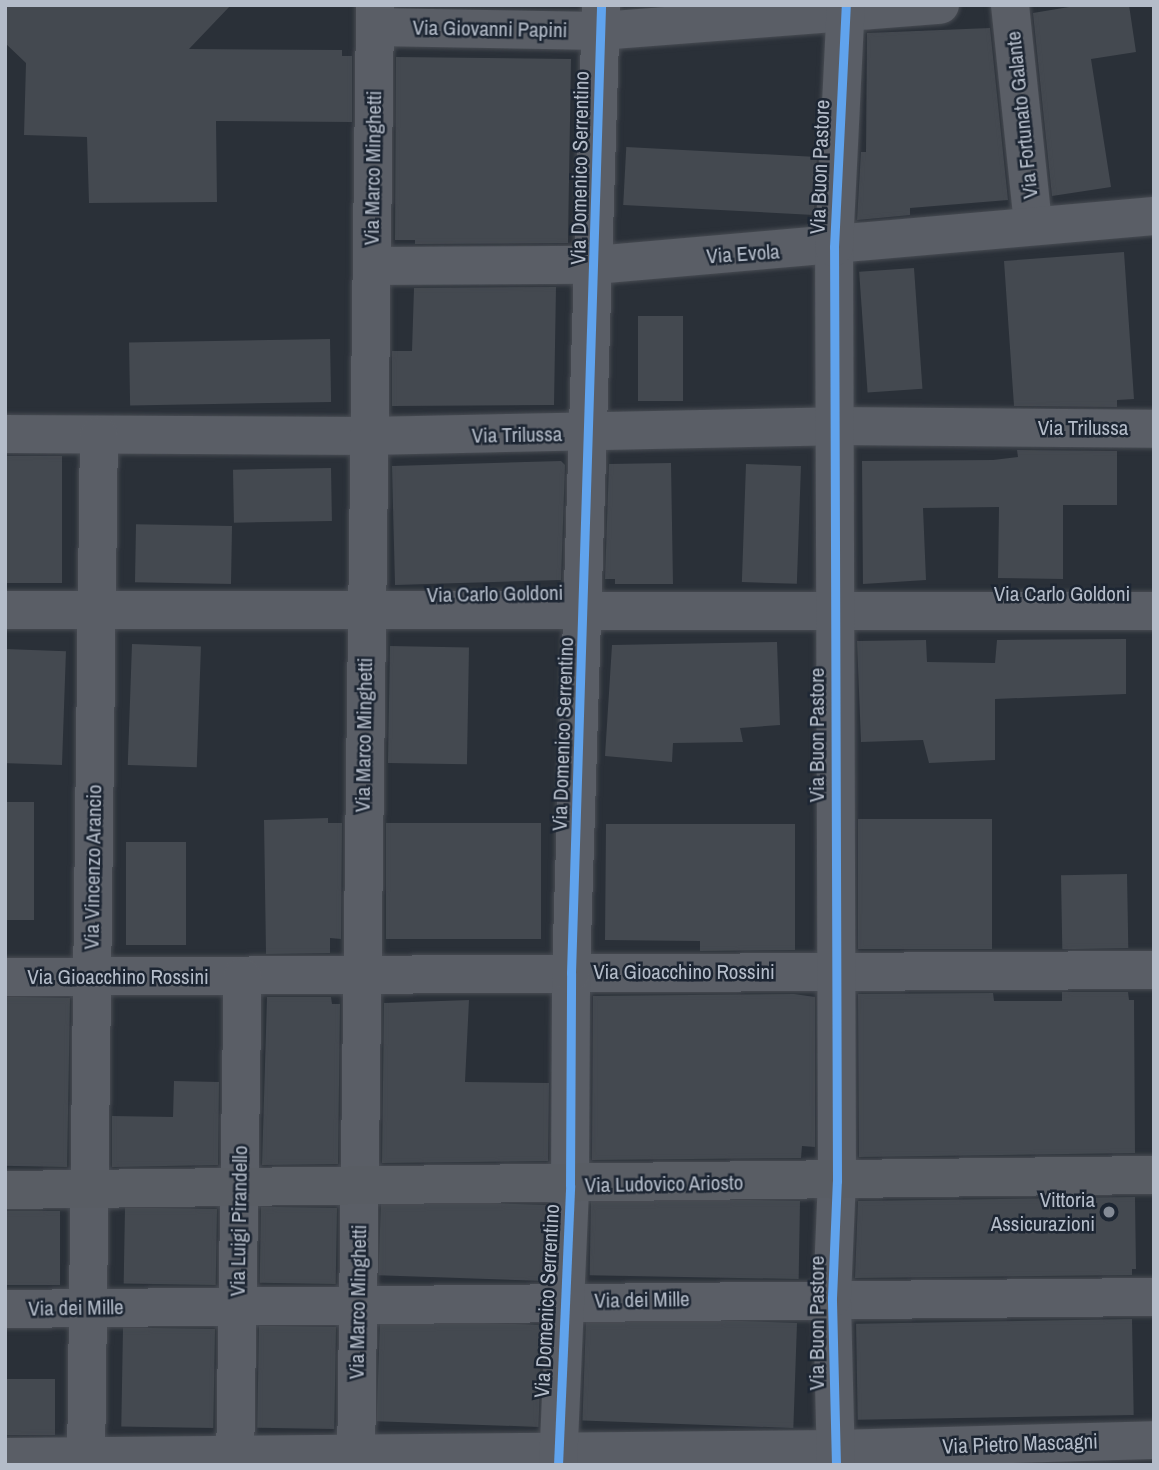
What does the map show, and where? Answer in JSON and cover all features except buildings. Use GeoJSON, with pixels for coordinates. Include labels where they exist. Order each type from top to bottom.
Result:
{"type":"FeatureCollection","features":[{"type":"Feature","properties":{"kind":"street","name":"Via Giovanni Papini"},"geometry":{"type":"LineString","coordinates":[[375,16],[601,18],[844,11],[940,5]]}},
{"type":"Feature","properties":{"kind":"street","name":"Via Fortunato Galante"},"geometry":{"type":"LineString","coordinates":[[1010,5],[1033,225]]}},
{"type":"Feature","properties":{"kind":"street","name":"Via Buon Pastore"},"geometry":{"type":"LineString","coordinates":[[836,1457],[832,1298],[837,1181],[834,971],[834,247],[844,11]]}},
{"type":"Feature","properties":{"kind":"street","name":"Via Marco Minghetti"},"geometry":{"type":"LineString","coordinates":[[356,1458],[360,1186],[359,972],[375,16]]}},
{"type":"Feature","properties":{"kind":"street","name":"Via Domenico Serrentino"},"geometry":{"type":"LineString","coordinates":[[558,1458],[570,1185],[571,972],[585,610],[601,18]]}},
{"type":"Feature","properties":{"kind":"street","name":"Via Evola"},"geometry":{"type":"LineString","coordinates":[[372,266],[595,265],[834,247],[1033,225],[1154,216]]}},
{"type":"Feature","properties":{"kind":"street","name":"Via Trilussa"},"geometry":{"type":"LineString","coordinates":[[5,434],[590,434],[835,426],[1154,429]]}},
{"type":"Feature","properties":{"kind":"street","name":"Via Vincenzo Arancio"},"geometry":{"type":"LineString","coordinates":[[86,1460],[99,436]]}},
{"type":"Feature","properties":{"kind":"street","name":"Via Carlo Goldoni"},"geometry":{"type":"LineString","coordinates":[[5,610],[367,613],[585,610],[1154,611]]}},
{"type":"Feature","properties":{"kind":"street","name":"Via Gioacchino Rossini"},"geometry":{"type":"LineString","coordinates":[[5,977],[92,979],[359,972],[1154,970]]}},
{"type":"Feature","properties":{"kind":"street","name":"Via Luigi Pirandello"},"geometry":{"type":"LineString","coordinates":[[235,1459],[243,976]]}},
{"type":"Feature","properties":{"kind":"street","name":"Via Ludovico Ariosto"},"geometry":{"type":"LineString","coordinates":[[5,1190],[570,1185],[1154,1175]]}},
{"type":"Feature","properties":{"kind":"street","name":"Via dei Mille"},"geometry":{"type":"LineString","coordinates":[[5,1309],[832,1298],[1154,1297]]}},
{"type":"Feature","properties":{"kind":"street","name":"Via Pietro Mascagni"},"geometry":{"type":"LineString","coordinates":[[5,1457],[86,1460],[836,1457],[1154,1440]]}},
{"type":"Feature","properties":{"kind":"cycle path"},"geometry":{"type":"LineString","coordinates":[[558,1465],[570,1185],[571,973],[601,5]]}},
{"type":"Feature","properties":{"kind":"cycle path"},"geometry":{"type":"LineString","coordinates":[[836,1465],[832,1298],[837,1181],[834,247],[846,5]]}},
{"type":"Feature","properties":{"kind":"place","name":"Vittoria Assicurazioni"},"geometry":{"type":"Point","coordinates":[1109,1212]}}]}
